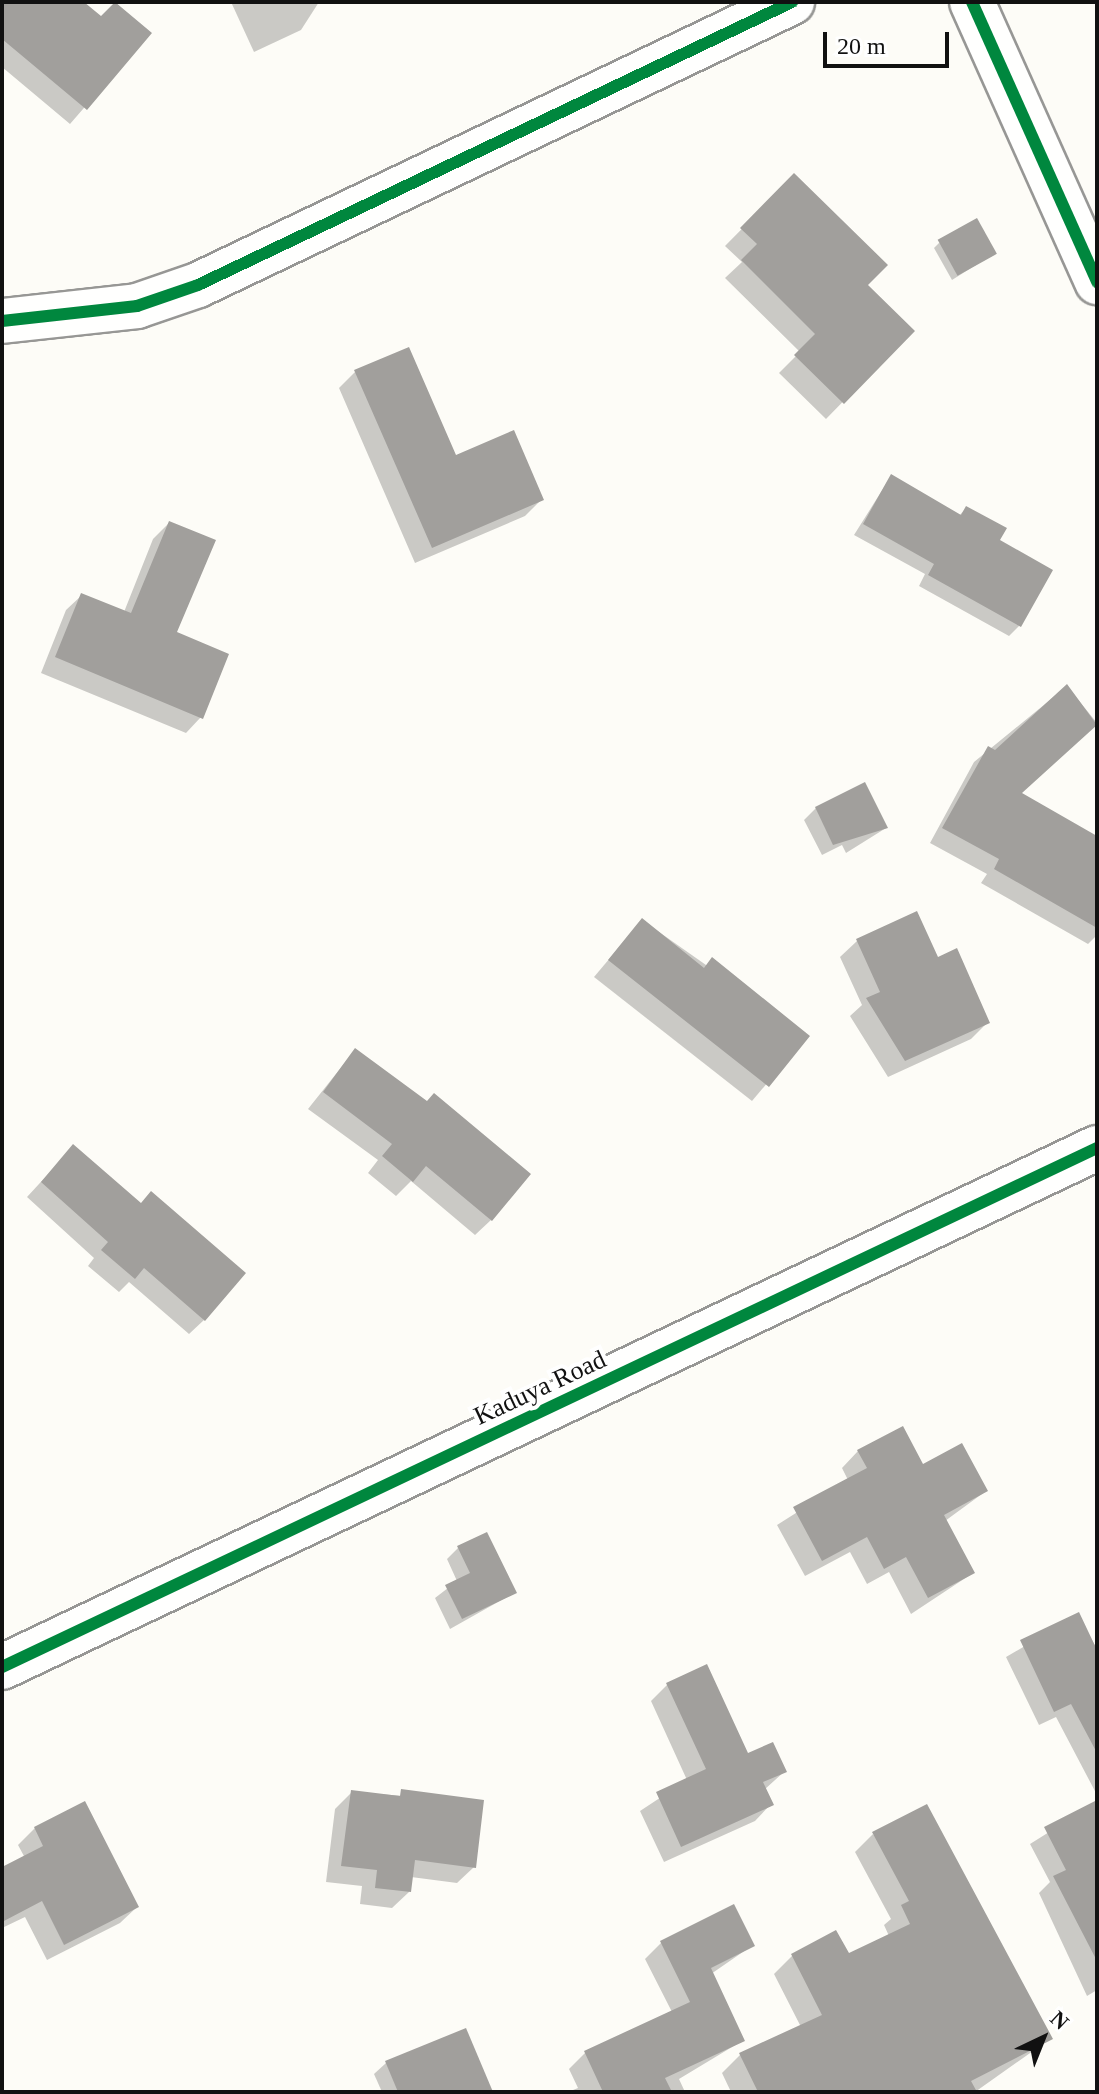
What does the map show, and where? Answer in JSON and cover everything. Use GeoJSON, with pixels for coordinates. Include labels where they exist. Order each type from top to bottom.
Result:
{"type":"FeatureCollection","features":[{"type":"Feature","properties":{"kind":"street"},"geometry":{"type":"LineString","coordinates":[[2,321],[137,306],[198,285],[792,2]]}},
{"type":"Feature","properties":{"kind":"street"},"geometry":{"type":"LineString","coordinates":[[972,2],[1097,282]]}},
{"type":"Feature","properties":{"kind":"street","name":"Kaduya Road"},"geometry":{"type":"LineString","coordinates":[[2,1667],[1097,1148]]}},
{"type":"Feature","properties":{"kind":"building"},"geometry":{"type":"Polygon","coordinates":[[[2,2],[84,2],[101,16],[115,2],[152,33],[87,110],[2,39],[2,2]]]}},
{"type":"Feature","properties":{"kind":"building"},"geometry":{"type":"Polygon","coordinates":[[[794,173],[888,265],[868,285],[915,331],[844,404],[794,355],[815,334],[741,260],[757,244],[740,228],[794,173]]]}},
{"type":"Feature","properties":{"kind":"building"},"geometry":{"type":"Polygon","coordinates":[[[977,218],[997,254],[958,276],[938,240],[977,218]]]}},
{"type":"Feature","properties":{"kind":"building"},"geometry":{"type":"Polygon","coordinates":[[[409,347],[456,455],[514,430],[544,500],[432,548],[354,370],[409,347]]]}},
{"type":"Feature","properties":{"kind":"building"},"geometry":{"type":"Polygon","coordinates":[[[891,474],[961,515],[966,506],[1007,528],[1000,540],[1053,570],[1021,627],[928,575],[934,564],[863,524],[891,474]]]}},
{"type":"Feature","properties":{"kind":"building"},"geometry":{"type":"Polygon","coordinates":[[[169,521],[216,540],[177,632],[229,654],[203,719],[55,657],[81,593],[131,613],[169,521]]]}},
{"type":"Feature","properties":{"kind":"building"},"geometry":{"type":"Polygon","coordinates":[[[1067,684],[1097,725],[1022,793],[1097,836],[1097,928],[994,869],[999,859],[942,828],[988,746],[995,750],[1067,684]]]}},
{"type":"Feature","properties":{"kind":"building"},"geometry":{"type":"Polygon","coordinates":[[[865,782],[888,828],[833,845],[815,807],[865,782]]]}},
{"type":"Feature","properties":{"kind":"building"},"geometry":{"type":"Polygon","coordinates":[[[917,911],[938,957],[957,948],[990,1023],[905,1061],[866,998],[880,992],[856,939],[917,911]]]}},
{"type":"Feature","properties":{"kind":"building"},"geometry":{"type":"Polygon","coordinates":[[[642,918],[704,968],[712,957],[810,1036],[769,1087],[608,960],[642,918]]]}},
{"type":"Feature","properties":{"kind":"building"},"geometry":{"type":"Polygon","coordinates":[[[355,1048],[427,1101],[434,1093],[531,1174],[492,1221],[426,1166],[413,1182],[382,1156],[392,1144],[323,1092],[355,1048]]]}},
{"type":"Feature","properties":{"kind":"building"},"geometry":{"type":"Polygon","coordinates":[[[73,1144],[141,1203],[151,1191],[246,1273],[205,1321],[144,1268],[135,1279],[101,1250],[108,1242],[41,1182],[73,1144]]]}},
{"type":"Feature","properties":{"kind":"building"},"geometry":{"type":"Polygon","coordinates":[[[903,1426],[923,1464],[962,1443],[988,1491],[944,1515],[975,1573],[928,1598],[906,1557],[884,1569],[867,1537],[822,1561],[793,1507],[867,1468],[857,1450],[903,1426]]]}},
{"type":"Feature","properties":{"kind":"building"},"geometry":{"type":"Polygon","coordinates":[[[487,1532],[517,1593],[462,1619],[445,1585],[470,1573],[457,1546],[487,1532]]]}},
{"type":"Feature","properties":{"kind":"building"},"geometry":{"type":"Polygon","coordinates":[[[1079,1612],[1097,1650],[1097,1753],[1071,1704],[1054,1712],[1020,1640],[1079,1612]]]}},
{"type":"Feature","properties":{"kind":"building"},"geometry":{"type":"Polygon","coordinates":[[[707,1664],[748,1753],[773,1742],[787,1772],[763,1782],[774,1805],[681,1847],[656,1792],[706,1769],[666,1683],[707,1664]]]}},
{"type":"Feature","properties":{"kind":"building"},"geometry":{"type":"Polygon","coordinates":[[[401,1789],[484,1800],[476,1868],[415,1860],[411,1892],[375,1888],[377,1870],[341,1866],[351,1790],[400,1796],[401,1789]]]}},
{"type":"Feature","properties":{"kind":"building"},"geometry":{"type":"Polygon","coordinates":[[[1097,1800],[1097,1961],[1053,1876],[1066,1870],[1044,1827],[1097,1800]]]}},
{"type":"Feature","properties":{"kind":"building"},"geometry":{"type":"Polygon","coordinates":[[[85,1801],[139,1907],[64,1945],[42,1901],[2,1922],[2,1867],[43,1846],[34,1827],[85,1801]]]}},
{"type":"Feature","properties":{"kind":"building"},"geometry":{"type":"Polygon","coordinates":[[[927,1804],[1053,2039],[971,2081],[977,2092],[758,2092],[739,2053],[822,2015],[791,1954],[836,1930],[849,1953],[910,1924],[901,1905],[909,1901],[872,1832],[927,1804]]]}},
{"type":"Feature","properties":{"kind":"building"},"geometry":{"type":"Polygon","coordinates":[[[734,1904],[755,1946],[711,1968],[745,2041],[665,2078],[672,2092],[603,2092],[584,2051],[690,2002],[660,1941],[734,1904]]]}},
{"type":"Feature","properties":{"kind":"building"},"geometry":{"type":"Polygon","coordinates":[[[466,2028],[493,2092],[398,2092],[385,2061],[466,2028]]]}},
{"type":"Feature","properties":{"kind":"cycle path"},"geometry":{"type":"LineString","coordinates":[[2,321],[137,306],[198,285],[792,2]]}},
{"type":"Feature","properties":{"kind":"cycle path"},"geometry":{"type":"LineString","coordinates":[[972,2],[1097,282]]}},
{"type":"Feature","properties":{"kind":"cycle path"},"geometry":{"type":"LineString","coordinates":[[2,1667],[1097,1148]]}}]}
